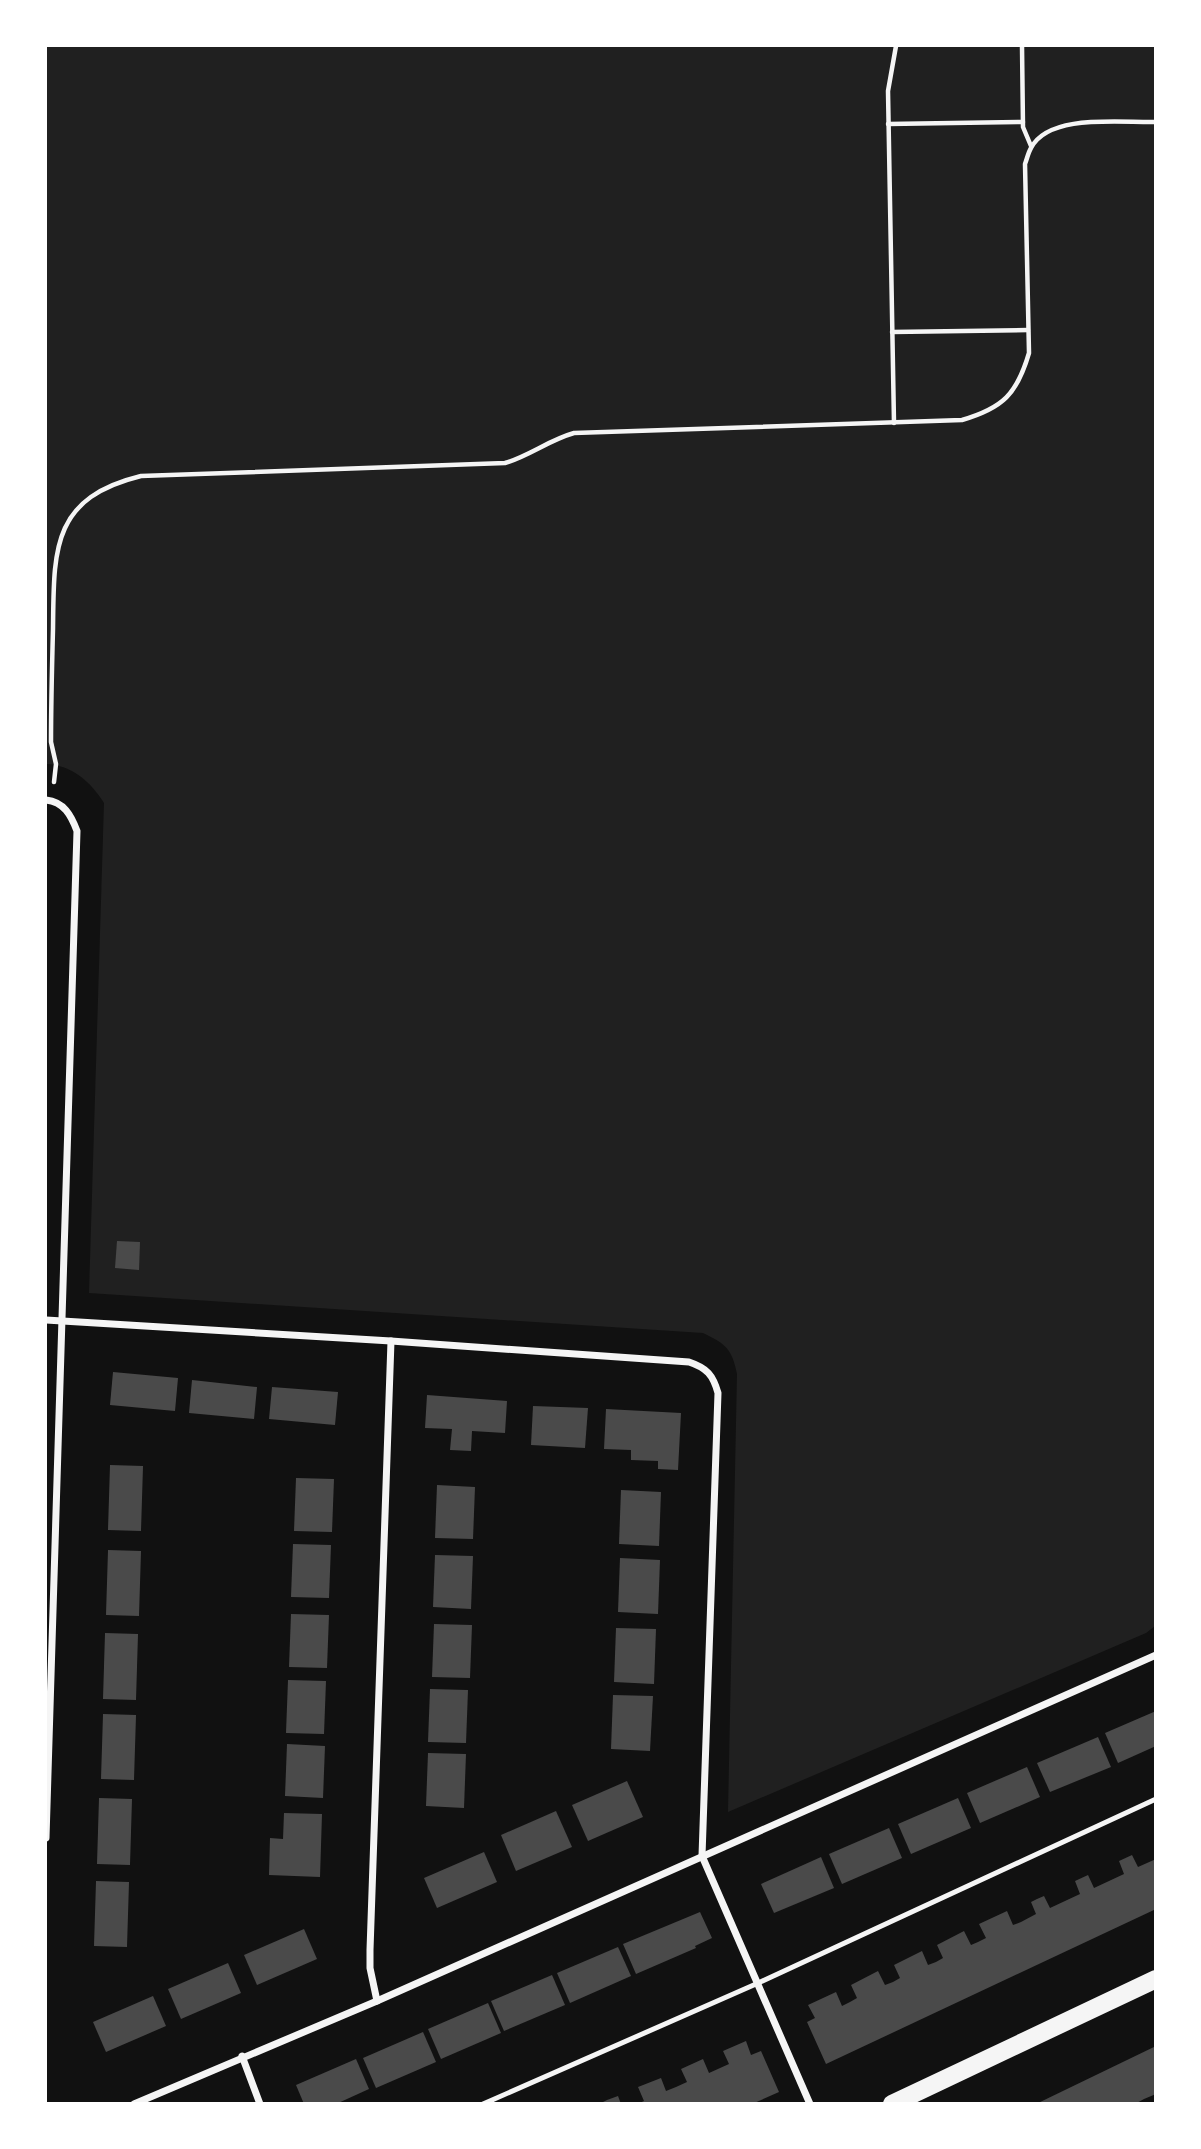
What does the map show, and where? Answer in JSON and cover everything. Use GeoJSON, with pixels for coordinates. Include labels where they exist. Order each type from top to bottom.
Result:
{"type":"FeatureCollection","features":[{"type":"Feature","properties":{"kind":"main road"},"geometry":{"type":"LineString","coordinates":[[904,2101],[1156,1979]]}},
{"type":"Feature","properties":{"kind":"street"},"geometry":{"type":"LineString","coordinates":[[46,1838],[77,831],[63,806],[49,800]]}},
{"type":"Feature","properties":{"kind":"street"},"geometry":{"type":"LineString","coordinates":[[46,1320],[689,1362],[705,1367],[714,1378],[719,1393],[702,1856],[810,2104]]}},
{"type":"Feature","properties":{"kind":"street"},"geometry":{"type":"LineString","coordinates":[[377,2000],[370,1968],[370,1950],[391,1341]]}},
{"type":"Feature","properties":{"kind":"street"},"geometry":{"type":"LineString","coordinates":[[134,2104],[377,2000],[1156,1655]]}},
{"type":"Feature","properties":{"kind":"street"},"geometry":{"type":"LineString","coordinates":[[242,2056],[260,2104]]}},
{"type":"Feature","properties":{"kind":"lane"},"geometry":{"type":"LineString","coordinates":[[483,2104],[756,1984],[1156,1799]]}},
{"type":"Feature","properties":{"kind":"path"},"geometry":{"type":"LineString","coordinates":[[894,422],[888,92],[897,46]]}},
{"type":"Feature","properties":{"kind":"path"},"geometry":{"type":"LineString","coordinates":[[1022,46],[1023,122],[1031,146]]}},
{"type":"Feature","properties":{"kind":"path"},"geometry":{"type":"LineString","coordinates":[[888,124],[1023,122]]}},
{"type":"Feature","properties":{"kind":"path"},"geometry":{"type":"LineString","coordinates":[[49,800],[56,764],[51,742],[54,564],[61,534],[76,510],[96,492],[118,481],[141,476],[505,463],[521,458],[555,438],[574,433],[962,420],[988,412],[1007,398],[1023,373],[1029,353],[1025,164],[1031,146],[1042,135],[1058,126],[1080,123],[1156,122]]}},
{"type":"Feature","properties":{"kind":"path"},"geometry":{"type":"LineString","coordinates":[[892,332],[1028,330]]}},
{"type":"Feature","properties":{"kind":"shaded area"},"geometry":{"type":"Polygon","coordinates":[[[46,46],[1155,46],[1155,1626],[1146,1633],[728,1812],[737,1374],[733,1359],[723,1344],[703,1333],[89,1293],[104,803],[80,776],[64,768],[46,764],[46,46]]]}},
{"type":"Feature","properties":{"kind":"building"},"geometry":{"type":"Polygon","coordinates":[[[117,1241],[140,1242],[139,1270],[115,1268],[117,1241]]]}},
{"type":"Feature","properties":{"kind":"building"},"geometry":{"type":"Polygon","coordinates":[[[113,1372],[178,1378],[175,1411],[110,1405],[113,1372]]]}},
{"type":"Feature","properties":{"kind":"building"},"geometry":{"type":"Polygon","coordinates":[[[192,1380],[257,1387],[254,1419],[189,1413],[192,1380]]]}},
{"type":"Feature","properties":{"kind":"building"},"geometry":{"type":"Polygon","coordinates":[[[272,1387],[338,1392],[335,1425],[269,1419],[272,1387]]]}},
{"type":"Feature","properties":{"kind":"building"},"geometry":{"type":"Polygon","coordinates":[[[427,1395],[507,1401],[505,1433],[472,1431],[471,1451],[450,1450],[452,1429],[425,1428],[427,1395]]]}},
{"type":"Feature","properties":{"kind":"building"},"geometry":{"type":"Polygon","coordinates":[[[533,1406],[588,1408],[585,1448],[531,1445],[533,1406]]]}},
{"type":"Feature","properties":{"kind":"building"},"geometry":{"type":"Polygon","coordinates":[[[606,1409],[681,1413],[678,1470],[658,1469],[658,1461],[631,1460],[631,1450],[604,1449],[606,1409]]]}},
{"type":"Feature","properties":{"kind":"building"},"geometry":{"type":"Polygon","coordinates":[[[110,1465],[143,1466],[141,1531],[108,1530],[110,1465]]]}},
{"type":"Feature","properties":{"kind":"building"},"geometry":{"type":"Polygon","coordinates":[[[296,1478],[334,1479],[332,1532],[294,1531],[296,1478]]]}},
{"type":"Feature","properties":{"kind":"building"},"geometry":{"type":"Polygon","coordinates":[[[437,1485],[475,1487],[473,1539],[435,1538],[437,1485]]]}},
{"type":"Feature","properties":{"kind":"building"},"geometry":{"type":"Polygon","coordinates":[[[621,1490],[661,1492],[659,1546],[619,1544],[621,1490]]]}},
{"type":"Feature","properties":{"kind":"building"},"geometry":{"type":"Polygon","coordinates":[[[293,1544],[331,1545],[329,1598],[291,1597],[293,1544]]]}},
{"type":"Feature","properties":{"kind":"building"},"geometry":{"type":"Polygon","coordinates":[[[108,1550],[141,1551],[139,1616],[106,1615],[108,1550]]]}},
{"type":"Feature","properties":{"kind":"building"},"geometry":{"type":"Polygon","coordinates":[[[435,1555],[473,1556],[471,1609],[433,1607],[435,1555]]]}},
{"type":"Feature","properties":{"kind":"building"},"geometry":{"type":"Polygon","coordinates":[[[620,1558],[660,1560],[658,1614],[618,1612],[620,1558]]]}},
{"type":"Feature","properties":{"kind":"building"},"geometry":{"type":"Polygon","coordinates":[[[291,1614],[329,1615],[327,1668],[289,1667],[291,1614]]]}},
{"type":"Feature","properties":{"kind":"building"},"geometry":{"type":"Polygon","coordinates":[[[434,1624],[472,1625],[470,1678],[432,1677],[434,1624]]]}},
{"type":"Feature","properties":{"kind":"building"},"geometry":{"type":"Polygon","coordinates":[[[616,1628],[656,1629],[654,1684],[614,1682],[616,1628]]]}},
{"type":"Feature","properties":{"kind":"building"},"geometry":{"type":"Polygon","coordinates":[[[105,1633],[138,1634],[136,1700],[103,1699],[105,1633]]]}},
{"type":"Feature","properties":{"kind":"building"},"geometry":{"type":"Polygon","coordinates":[[[288,1680],[326,1681],[324,1734],[286,1733],[288,1680]]]}},
{"type":"Feature","properties":{"kind":"building"},"geometry":{"type":"Polygon","coordinates":[[[430,1689],[468,1690],[466,1743],[428,1742],[430,1689]]]}},
{"type":"Feature","properties":{"kind":"building"},"geometry":{"type":"Polygon","coordinates":[[[613,1695],[653,1696],[650,1751],[611,1749],[613,1695]]]}},
{"type":"Feature","properties":{"kind":"building"},"geometry":{"type":"Polygon","coordinates":[[[1156,1711],[1156,1746],[1118,1763],[1105,1733],[1156,1711]]]}},
{"type":"Feature","properties":{"kind":"building"},"geometry":{"type":"Polygon","coordinates":[[[103,1714],[136,1715],[134,1780],[101,1779],[103,1714]]]}},
{"type":"Feature","properties":{"kind":"building"},"geometry":{"type":"Polygon","coordinates":[[[1098,1737],[1111,1767],[1050,1792],[1037,1763],[1098,1737]]]}},
{"type":"Feature","properties":{"kind":"building"},"geometry":{"type":"Polygon","coordinates":[[[287,1744],[325,1746],[323,1798],[285,1796],[287,1744]]]}},
{"type":"Feature","properties":{"kind":"building"},"geometry":{"type":"Polygon","coordinates":[[[428,1753],[466,1754],[464,1808],[426,1806],[428,1753]]]}},
{"type":"Feature","properties":{"kind":"building"},"geometry":{"type":"Polygon","coordinates":[[[1027,1767],[1040,1797],[980,1823],[967,1793],[1027,1767]]]}},
{"type":"Feature","properties":{"kind":"building"},"geometry":{"type":"Polygon","coordinates":[[[627,1781],[643,1817],[588,1841],[572,1805],[627,1781]]]}},
{"type":"Feature","properties":{"kind":"building"},"geometry":{"type":"Polygon","coordinates":[[[99,1798],[132,1799],[130,1865],[97,1864],[99,1798]]]}},
{"type":"Feature","properties":{"kind":"building"},"geometry":{"type":"Polygon","coordinates":[[[958,1798],[971,1828],[911,1854],[898,1824],[958,1798]]]}},
{"type":"Feature","properties":{"kind":"building"},"geometry":{"type":"Polygon","coordinates":[[[556,1811],[572,1847],[516,1871],[501,1835],[556,1811]]]}},
{"type":"Feature","properties":{"kind":"building"},"geometry":{"type":"Polygon","coordinates":[[[284,1813],[322,1814],[320,1877],[269,1875],[270,1838],[283,1839],[284,1813]]]}},
{"type":"Feature","properties":{"kind":"building"},"geometry":{"type":"Polygon","coordinates":[[[889,1828],[902,1858],[842,1884],[829,1854],[889,1828]]]}},
{"type":"Feature","properties":{"kind":"building"},"geometry":{"type":"Polygon","coordinates":[[[484,1852],[497,1882],[437,1908],[424,1878],[484,1852]]]}},
{"type":"Feature","properties":{"kind":"building"},"geometry":{"type":"Polygon","coordinates":[[[1132,1855],[1138,1867],[1156,1859],[1156,1909],[826,2064],[807,2022],[815,2018],[808,2005],[836,1992],[842,2006],[857,1998],[851,1985],[878,1971],[885,1985],[893,1982],[900,1978],[894,1965],[922,1951],[928,1965],[936,1962],[943,1958],[937,1945],[964,1931],[971,1945],[978,1942],[986,1938],[979,1924],[1007,1911],[1013,1925],[1021,1922],[1036,1914],[1031,1902],[1037,1899],[1044,1896],[1050,1908],[1080,1894],[1075,1881],[1088,1875],[1094,1888],[1124,1874],[1119,1861],[1132,1855]]]}},
{"type":"Feature","properties":{"kind":"building"},"geometry":{"type":"Polygon","coordinates":[[[821,1857],[834,1888],[774,1913],[761,1884],[821,1857]]]}},
{"type":"Feature","properties":{"kind":"building"},"geometry":{"type":"Polygon","coordinates":[[[96,1881],[129,1882],[127,1947],[94,1946],[96,1881]]]}},
{"type":"Feature","properties":{"kind":"building"},"geometry":{"type":"Polygon","coordinates":[[[700,1912],[712,1938],[695,1946],[696,1948],[636,1974],[623,1944],[700,1912]]]}},
{"type":"Feature","properties":{"kind":"building"},"geometry":{"type":"Polygon","coordinates":[[[304,1929],[317,1959],[257,1985],[244,1955],[304,1929]]]}},
{"type":"Feature","properties":{"kind":"building"},"geometry":{"type":"Polygon","coordinates":[[[618,1947],[631,1976],[570,2003],[557,1973],[618,1947]]]}},
{"type":"Feature","properties":{"kind":"building"},"geometry":{"type":"Polygon","coordinates":[[[228,1963],[241,1993],[181,2019],[168,1989],[228,1963]]]}},
{"type":"Feature","properties":{"kind":"building"},"geometry":{"type":"Polygon","coordinates":[[[552,1975],[565,2005],[504,2031],[491,2001],[552,1975]]]}},
{"type":"Feature","properties":{"kind":"building"},"geometry":{"type":"Polygon","coordinates":[[[153,1996],[166,2026],[106,2052],[93,2022],[153,1996]]]}},
{"type":"Feature","properties":{"kind":"building"},"geometry":{"type":"Polygon","coordinates":[[[488,2003],[501,2033],[441,2059],[428,2029],[488,2003]]]}},
{"type":"Feature","properties":{"kind":"building"},"geometry":{"type":"Polygon","coordinates":[[[423,2032],[436,2062],[376,2088],[363,2058],[423,2032]]]}},
{"type":"Feature","properties":{"kind":"building"},"geometry":{"type":"Polygon","coordinates":[[[746,2041],[751,2055],[761,2051],[779,2092],[752,2104],[637,2104],[644,2101],[638,2087],[661,2078],[666,2091],[676,2087],[687,2082],[681,2069],[703,2059],[709,2073],[729,2064],[723,2051],[746,2041]]]}},
{"type":"Feature","properties":{"kind":"building"},"geometry":{"type":"Polygon","coordinates":[[[1156,2046],[1156,2094],[1135,2104],[1036,2104],[1156,2046]]]}},
{"type":"Feature","properties":{"kind":"building"},"geometry":{"type":"Polygon","coordinates":[[[356,2059],[369,2089],[336,2104],[304,2104],[296,2085],[356,2059]]]}},
{"type":"Feature","properties":{"kind":"building"},"geometry":{"type":"Polygon","coordinates":[[[618,2096],[621,2104],[599,2104],[607,2100],[618,2096]]]}}]}
